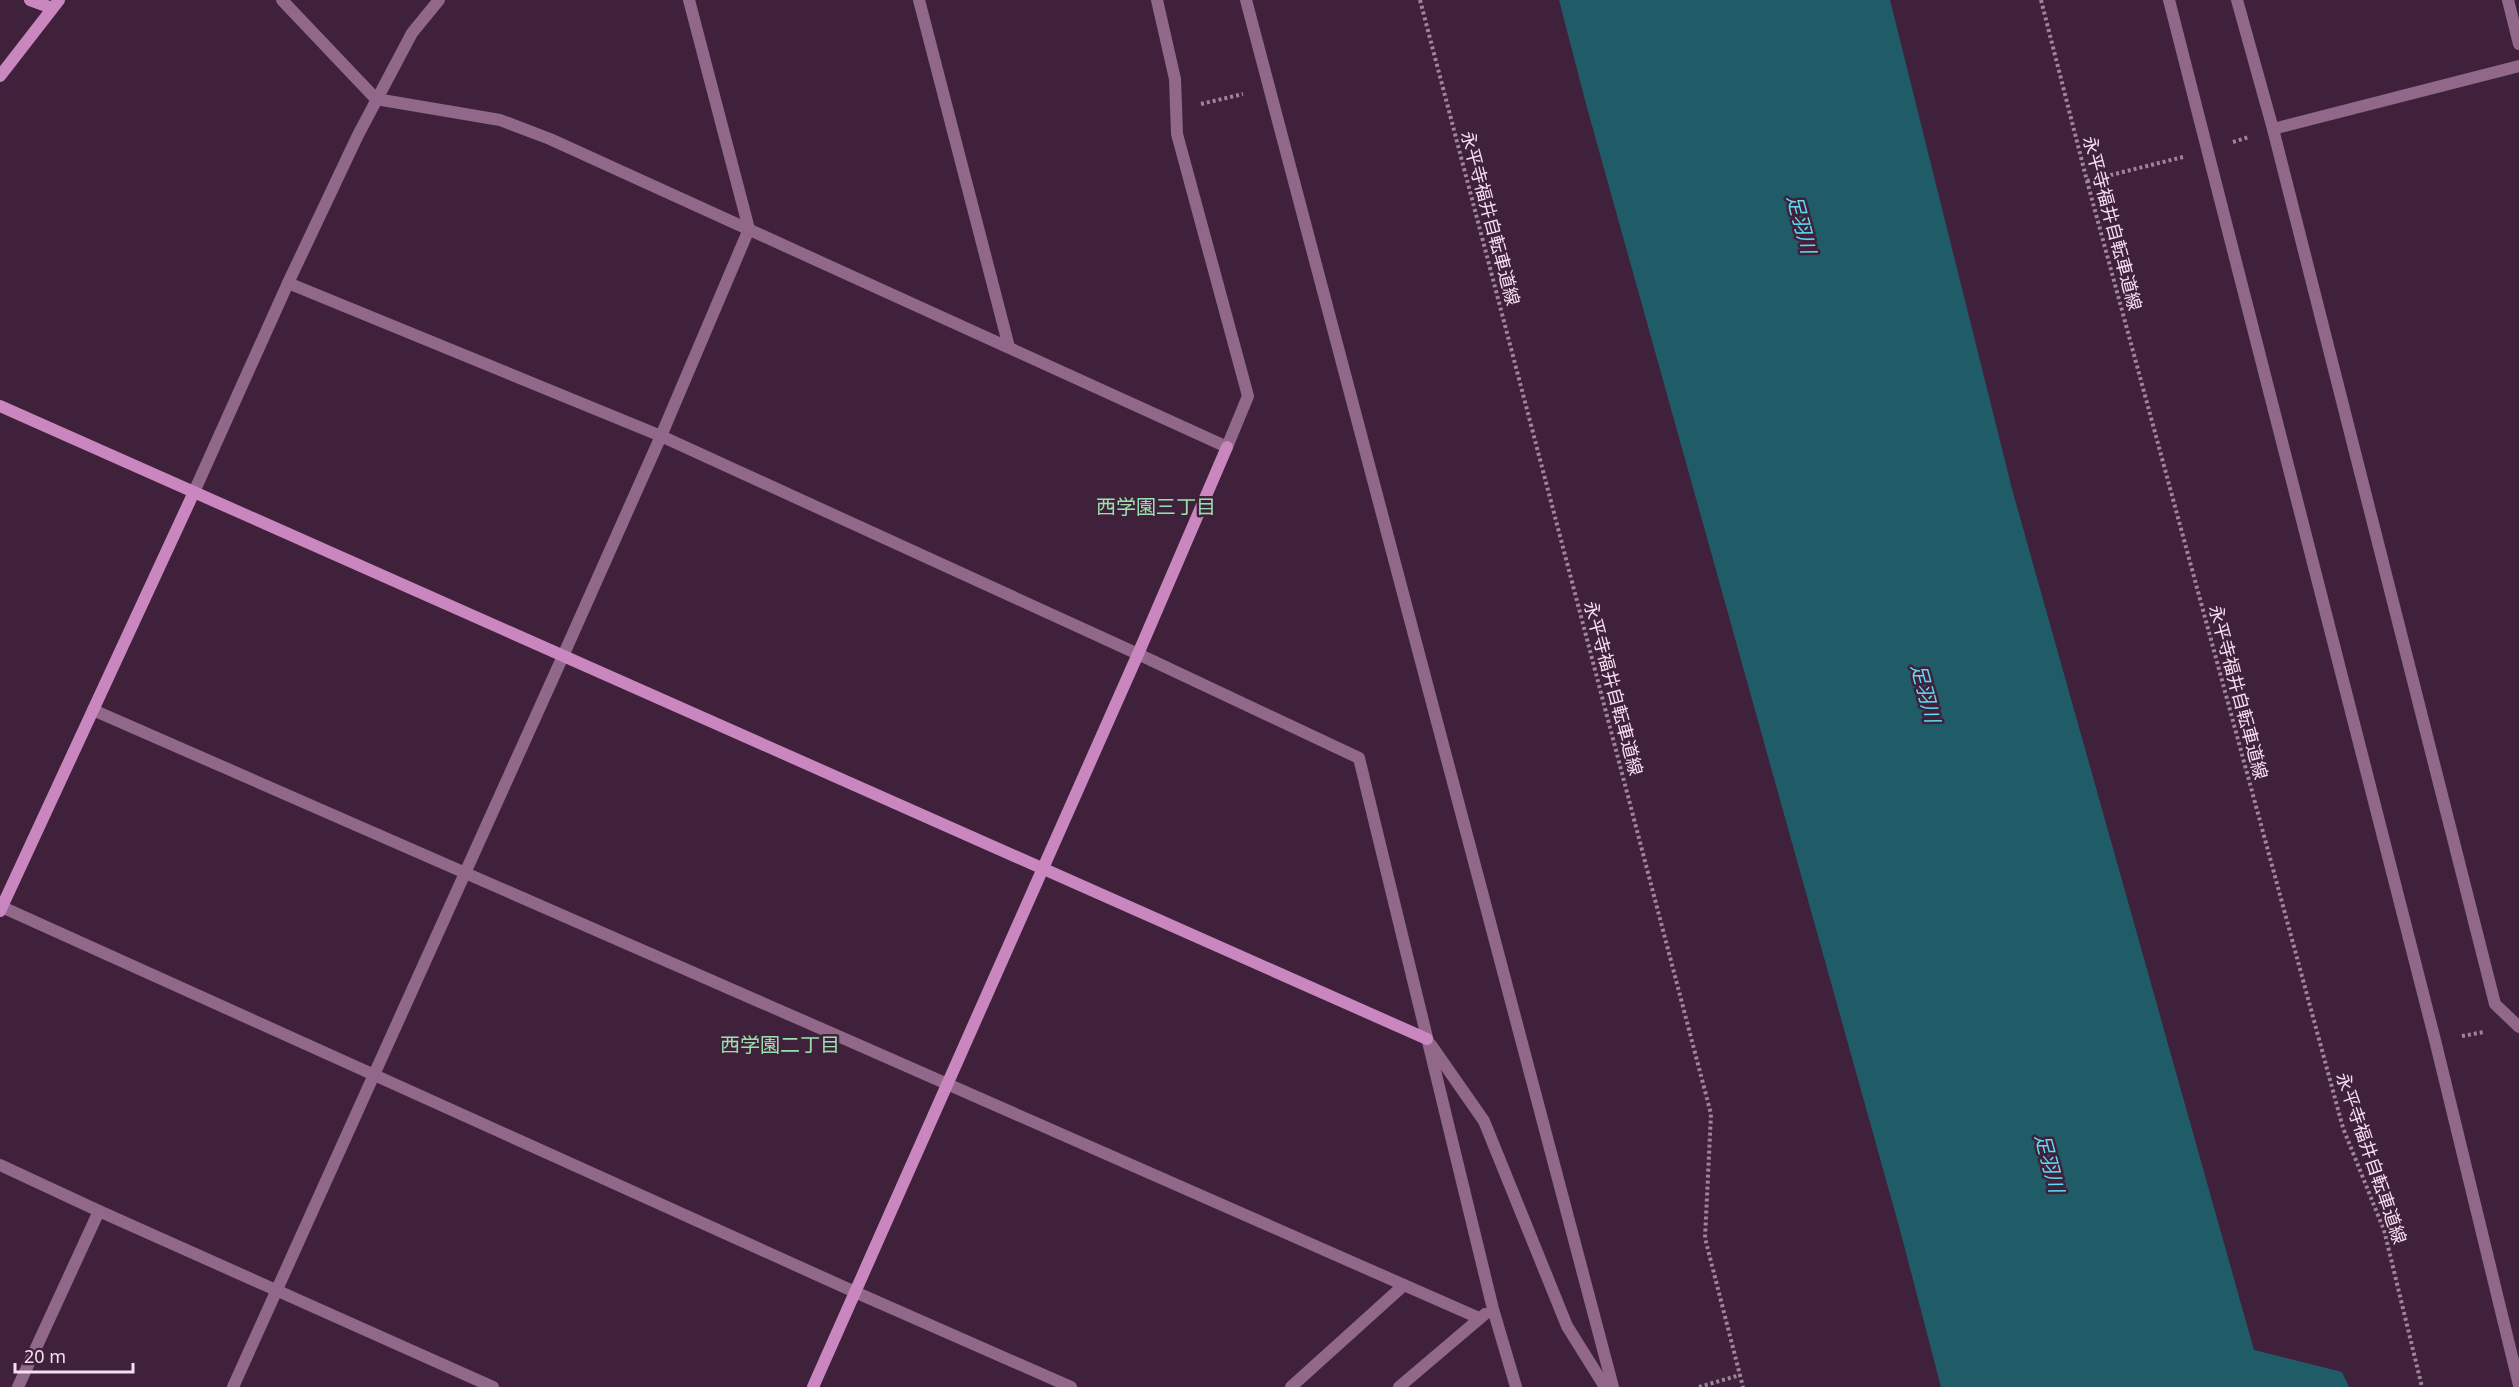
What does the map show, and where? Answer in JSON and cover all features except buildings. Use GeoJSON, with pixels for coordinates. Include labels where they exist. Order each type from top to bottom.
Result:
{"type":"FeatureCollection","features":[{"type":"Feature","properties":{"kind":"street"},"geometry":{"type":"LineString","coordinates":[[0,76],[56,4],[30,0]]}},
{"type":"Feature","properties":{"kind":"street"},"geometry":{"type":"LineString","coordinates":[[282,0],[376,99],[500,120],[550,138],[1227,447]]}},
{"type":"Feature","properties":{"kind":"street"},"geometry":{"type":"LineString","coordinates":[[439,0],[412,33],[376,99],[288,283],[1,909],[375,1074],[855,1292],[1071,1387]]}},
{"type":"Feature","properties":{"kind":"street"},"geometry":{"type":"LineString","coordinates":[[233,1387],[563,657],[661,436],[749,228],[689,0]]}},
{"type":"Feature","properties":{"kind":"street"},"geometry":{"type":"LineString","coordinates":[[919,0],[1009,347]]}},
{"type":"Feature","properties":{"kind":"street"},"geometry":{"type":"LineString","coordinates":[[813,1387],[1138,654],[1248,396],[1177,134],[1175,79],[1157,0]]}},
{"type":"Feature","properties":{"kind":"street"},"geometry":{"type":"LineString","coordinates":[[1246,0],[1613,1387]]}},
{"type":"Feature","properties":{"kind":"street"},"geometry":{"type":"LineString","coordinates":[[2169,0],[2435,1040],[2519,1385]]}},
{"type":"Feature","properties":{"kind":"street"},"geometry":{"type":"LineString","coordinates":[[2237,0],[2273,129],[2495,1004],[2518,1027]]}},
{"type":"Feature","properties":{"kind":"street"},"geometry":{"type":"LineString","coordinates":[[2508,0],[2519,44]]}},
{"type":"Feature","properties":{"kind":"street"},"geometry":{"type":"LineString","coordinates":[[2273,129],[2519,66]]}},
{"type":"Feature","properties":{"kind":"street"},"geometry":{"type":"LineString","coordinates":[[288,283],[661,436],[1138,654],[1359,758],[1493,1309],[1516,1387]]}},
{"type":"Feature","properties":{"kind":"street"},"geometry":{"type":"LineString","coordinates":[[0,406],[1427,1039],[1484,1121],[1567,1326],[1605,1387]]}},
{"type":"Feature","properties":{"kind":"street"},"geometry":{"type":"LineString","coordinates":[[93,710],[1479,1318]]}},
{"type":"Feature","properties":{"kind":"street"},"geometry":{"type":"LineString","coordinates":[[0,1165],[493,1387]]}},
{"type":"Feature","properties":{"kind":"street"},"geometry":{"type":"LineString","coordinates":[[18,1387],[99,1211]]}},
{"type":"Feature","properties":{"kind":"street"},"geometry":{"type":"LineString","coordinates":[[1291,1387],[1404,1285]]}},
{"type":"Feature","properties":{"kind":"street"},"geometry":{"type":"LineString","coordinates":[[1399,1387],[1479,1318],[1493,1309]]}},
{"type":"Feature","properties":{"kind":"path","name":"永平寺福井自転車道線"},"geometry":{"type":"LineString","coordinates":[[1420,0],[1711,1114],[1705,1238],[1743,1387]]}},
{"type":"Feature","properties":{"kind":"path","name":"永平寺福井自転車道線"},"geometry":{"type":"LineString","coordinates":[[2042,0],[2087,181],[2343,1128],[2384,1230],[2422,1387]]}},
{"type":"Feature","properties":{"kind":"path"},"geometry":{"type":"LineString","coordinates":[[1176,110],[1270,87]]}},
{"type":"Feature","properties":{"kind":"path"},"geometry":{"type":"LineString","coordinates":[[2435,1040],[2518,1027]]}},
{"type":"Feature","properties":{"kind":"path"},"geometry":{"type":"LineString","coordinates":[[1700,1387],[1740,1375]]}},
{"type":"Feature","properties":{"kind":"water","name":"足羽川"},"geometry":{"type":"Polygon","coordinates":[[[1559,0],[1890,0],[2012,489],[2254,1350],[2342,1372],[2349,1387],[1941,1387],[1900,1230],[1559,0]]]}},
{"type":"Feature","properties":{"kind":"district","name":"西学園三丁目"},"geometry":{"type":"Point","coordinates":[1156,506]}},
{"type":"Feature","properties":{"kind":"district","name":"西学園二丁目"},"geometry":{"type":"Point","coordinates":[780,1044]}}]}
